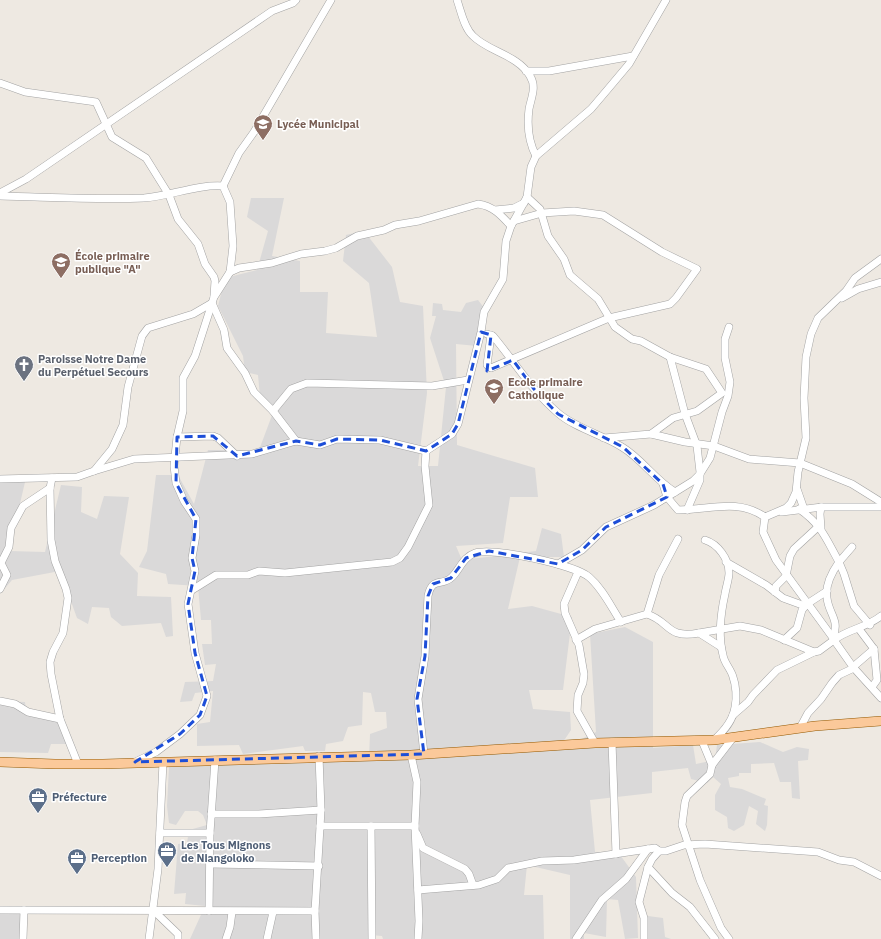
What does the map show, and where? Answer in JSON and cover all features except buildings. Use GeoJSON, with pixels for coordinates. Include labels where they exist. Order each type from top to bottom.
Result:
{"type":"FeatureCollection","features":[{"type":"Feature","properties":{"kind":"main road"},"geometry":{"type":"LineString","coordinates":[[0,762],[78,764],[319,756],[412,755],[612,742],[732,739],[800,728],[881,720]]}},
{"type":"Feature","properties":{"kind":"street"},"geometry":{"type":"LineString","coordinates":[[0,193],[26,179],[272,11],[293,3],[296,0]]}},
{"type":"Feature","properties":{"kind":"street"},"geometry":{"type":"LineString","coordinates":[[94,471],[112,448],[123,425],[128,387],[142,336],[148,328],[194,314],[213,300],[230,272],[233,246],[230,202],[223,186],[238,153],[254,132],[331,0]]}},
{"type":"Feature","properties":{"kind":"street"},"geometry":{"type":"LineString","coordinates":[[457,0],[468,30],[473,36],[503,53],[526,71],[531,77],[533,97],[529,107],[528,127],[529,139],[536,156]]}},
{"type":"Feature","properties":{"kind":"street"},"geometry":{"type":"LineString","coordinates":[[0,479],[77,477],[134,459],[236,456],[252,454],[296,441],[320,445],[337,438],[380,440],[426,451],[452,434],[458,424],[481,332],[484,312],[503,278],[504,251],[513,223],[526,200],[530,167],[536,156],[591,109],[629,64],[666,0]]}},
{"type":"Feature","properties":{"kind":"street"},"geometry":{"type":"LineString","coordinates":[[526,71],[549,71],[633,56]]}},
{"type":"Feature","properties":{"kind":"street"},"geometry":{"type":"LineString","coordinates":[[0,83],[25,92],[96,102],[112,136],[146,158],[169,195],[178,219],[198,244],[205,264],[216,281],[213,300],[195,356],[183,378],[183,411],[176,437],[174,466],[176,483],[184,501],[196,519],[192,558],[195,571],[188,604],[191,633],[207,696],[200,715],[180,734],[156,752],[135,762]]}},
{"type":"Feature","properties":{"kind":"street"},"geometry":{"type":"LineString","coordinates":[[0,196],[144,198],[169,195],[214,185],[223,186]]}},
{"type":"Feature","properties":{"kind":"street"},"geometry":{"type":"LineString","coordinates":[[495,210],[514,208],[526,200]]}},
{"type":"Feature","properties":{"kind":"street"},"geometry":{"type":"LineString","coordinates":[[526,200],[540,209],[548,236],[566,263],[570,275],[595,296],[623,334],[670,357],[706,369],[722,393]]}},
{"type":"Feature","properties":{"kind":"street"},"geometry":{"type":"LineString","coordinates":[[230,272],[239,268],[272,263],[301,254],[336,248],[357,236],[384,230],[395,225],[419,221],[478,204],[488,205],[513,223]]}},
{"type":"Feature","properties":{"kind":"street"},"geometry":{"type":"LineString","coordinates":[[490,335],[488,367],[492,368],[610,318],[670,304],[697,269],[662,252],[603,215],[574,211],[542,213],[513,223]]}},
{"type":"Feature","properties":{"kind":"street"},"geometry":{"type":"LineString","coordinates":[[765,517],[791,503],[794,497],[806,438],[804,398],[806,357],[818,318],[838,299],[855,278],[881,259]]}},
{"type":"Feature","properties":{"kind":"street"},"geometry":{"type":"LineString","coordinates":[[838,299],[858,289],[881,282]]}},
{"type":"Feature","properties":{"kind":"street"},"geometry":{"type":"LineString","coordinates":[[213,300],[224,330],[227,348],[245,373],[254,392],[273,411],[296,441]]}},
{"type":"Feature","properties":{"kind":"street"},"geometry":{"type":"LineString","coordinates":[[558,564],[582,550],[606,527],[667,497],[700,474],[710,458],[730,387],[725,339],[729,327]]}},
{"type":"Feature","properties":{"kind":"street"},"geometry":{"type":"LineString","coordinates":[[481,332],[493,336],[534,389],[558,414],[623,447],[651,471],[663,484],[675,492]]}},
{"type":"Feature","properties":{"kind":"street"},"geometry":{"type":"LineString","coordinates":[[670,357],[685,414],[697,443],[700,480],[687,510]]}},
{"type":"Feature","properties":{"kind":"street"},"geometry":{"type":"LineString","coordinates":[[273,411],[291,389],[307,383],[432,386],[468,380]]}},
{"type":"Feature","properties":{"kind":"street"},"geometry":{"type":"LineString","coordinates":[[651,434],[673,418],[697,411],[730,387]]}},
{"type":"Feature","properties":{"kind":"street"},"geometry":{"type":"LineString","coordinates":[[604,438],[651,434],[685,442],[714,446],[749,459],[800,464],[852,484],[881,502]]}},
{"type":"Feature","properties":{"kind":"street"},"geometry":{"type":"LineString","coordinates":[[176,437],[213,436],[218,438],[236,456]]}},
{"type":"Feature","properties":{"kind":"street"},"geometry":{"type":"LineString","coordinates":[[192,590],[216,575],[248,575],[259,571],[285,573],[392,562],[400,558],[408,547],[429,505],[425,466],[426,451]]}},
{"type":"Feature","properties":{"kind":"street"},"geometry":{"type":"LineString","coordinates":[[52,478],[50,488],[51,540],[55,561],[68,598],[63,632],[53,652],[50,662],[51,674],[60,719],[78,764]]}},
{"type":"Feature","properties":{"kind":"street"},"geometry":{"type":"LineString","coordinates":[[663,484],[667,497],[678,510],[738,506],[756,512],[765,517]]}},
{"type":"Feature","properties":{"kind":"street"},"geometry":{"type":"LineString","coordinates":[[796,485],[801,509],[820,527],[839,562],[854,606],[870,625]]}},
{"type":"Feature","properties":{"kind":"street"},"geometry":{"type":"LineString","coordinates":[[0,589],[7,575],[1,563],[9,547],[11,528],[23,506],[50,488]]}},
{"type":"Feature","properties":{"kind":"street"},"geometry":{"type":"LineString","coordinates":[[776,512],[821,507],[881,507]]}},
{"type":"Feature","properties":{"kind":"street"},"geometry":{"type":"LineString","coordinates":[[775,592],[776,586],[786,576],[790,556],[794,549],[820,527],[821,507]]}},
{"type":"Feature","properties":{"kind":"street"},"geometry":{"type":"LineString","coordinates":[[765,517],[763,532],[776,560],[786,576],[806,605],[856,669],[881,698]]}},
{"type":"Feature","properties":{"kind":"street"},"geometry":{"type":"LineString","coordinates":[[648,614],[659,574],[678,539]]}},
{"type":"Feature","properties":{"kind":"street"},"geometry":{"type":"LineString","coordinates":[[705,540],[712,542],[723,553],[729,573],[724,599],[721,647],[723,656],[733,678],[736,706],[726,729],[714,740]]}},
{"type":"Feature","properties":{"kind":"street"},"geometry":{"type":"LineString","coordinates":[[833,639],[836,626],[827,598],[827,591],[831,575],[839,562],[852,547]]}},
{"type":"Feature","properties":{"kind":"street"},"geometry":{"type":"LineString","coordinates":[[424,754],[418,699],[425,656],[430,589],[436,582],[451,578],[466,558],[475,553],[489,551],[558,564],[578,572],[589,577],[609,601],[621,622]]}},
{"type":"Feature","properties":{"kind":"street"},"geometry":{"type":"LineString","coordinates":[[726,562],[766,585],[783,598],[806,605]]}},
{"type":"Feature","properties":{"kind":"street"},"geometry":{"type":"LineString","coordinates":[[578,572],[564,604],[576,640],[584,674],[578,695],[577,711],[595,743]]}},
{"type":"Feature","properties":{"kind":"street"},"geometry":{"type":"LineString","coordinates":[[784,640],[797,628],[802,610],[806,605],[827,591]]}},
{"type":"Feature","properties":{"kind":"street"},"geometry":{"type":"LineString","coordinates":[[733,715],[748,702],[777,670],[819,651],[840,635],[870,625],[879,618],[881,612]]}},
{"type":"Feature","properties":{"kind":"street"},"geometry":{"type":"LineString","coordinates":[[576,640],[596,629],[648,614],[655,616],[675,633],[688,635],[740,626],[761,630],[814,652]]}},
{"type":"Feature","properties":{"kind":"street"},"geometry":{"type":"LineString","coordinates":[[859,629],[874,649],[879,681]]}},
{"type":"Feature","properties":{"kind":"street"},"geometry":{"type":"LineString","coordinates":[[699,633],[721,647]]}},
{"type":"Feature","properties":{"kind":"street"},"geometry":{"type":"LineString","coordinates":[[800,728],[812,708],[821,699],[835,679],[839,675],[856,669],[874,649]]}},
{"type":"Feature","properties":{"kind":"street"},"geometry":{"type":"LineString","coordinates":[[856,669],[879,681]]}},
{"type":"Feature","properties":{"kind":"street"},"geometry":{"type":"LineString","coordinates":[[872,687],[879,681]]}},
{"type":"Feature","properties":{"kind":"street"},"geometry":{"type":"LineString","coordinates":[[0,701],[15,704],[28,712],[60,719]]}},
{"type":"Feature","properties":{"kind":"street"},"geometry":{"type":"LineString","coordinates":[[729,939],[721,928],[700,880],[687,845],[682,825],[685,802],[690,792],[710,774],[712,765],[732,739]]}},
{"type":"Feature","properties":{"kind":"street"},"geometry":{"type":"LineString","coordinates":[[702,740],[712,765]]}},
{"type":"Feature","properties":{"kind":"street"},"geometry":{"type":"LineString","coordinates":[[612,742],[616,854]]}},
{"type":"Feature","properties":{"kind":"street"},"geometry":{"type":"LineString","coordinates":[[412,755],[417,782],[415,828],[418,890],[418,939]]}},
{"type":"Feature","properties":{"kind":"street"},"geometry":{"type":"LineString","coordinates":[[316,939],[315,911],[319,866],[321,810],[319,756]]}},
{"type":"Feature","properties":{"kind":"street"},"geometry":{"type":"LineString","coordinates":[[209,911],[210,833],[215,760]]}},
{"type":"Feature","properties":{"kind":"street"},"geometry":{"type":"LineString","coordinates":[[149,939],[154,910],[160,833],[163,762]]}},
{"type":"Feature","properties":{"kind":"street"},"geometry":{"type":"LineString","coordinates":[[212,814],[259,814],[321,810]]}},
{"type":"Feature","properties":{"kind":"street"},"geometry":{"type":"LineString","coordinates":[[320,826],[415,828]]}},
{"type":"Feature","properties":{"kind":"street"},"geometry":{"type":"LineString","coordinates":[[371,826],[372,939]]}},
{"type":"Feature","properties":{"kind":"street"},"geometry":{"type":"LineString","coordinates":[[415,828],[423,848],[466,869],[473,886]]}},
{"type":"Feature","properties":{"kind":"street"},"geometry":{"type":"LineString","coordinates":[[160,833],[210,833]]}},
{"type":"Feature","properties":{"kind":"street"},"geometry":{"type":"LineString","coordinates":[[418,890],[473,886],[498,879],[508,868],[542,861],[555,862],[655,848],[659,851],[666,851],[687,845],[706,844],[818,852],[839,860],[854,862],[881,876]]}},
{"type":"Feature","properties":{"kind":"street"},"geometry":{"type":"LineString","coordinates":[[576,939],[602,900],[629,876],[648,849]]}},
{"type":"Feature","properties":{"kind":"street"},"geometry":{"type":"LineString","coordinates":[[644,939],[644,918],[639,902],[648,867],[652,859],[659,851]]}},
{"type":"Feature","properties":{"kind":"street"},"geometry":{"type":"LineString","coordinates":[[210,864],[319,866]]}},
{"type":"Feature","properties":{"kind":"street"},"geometry":{"type":"LineString","coordinates":[[648,867],[672,893],[690,908],[717,939]]}},
{"type":"Feature","properties":{"kind":"street"},"geometry":{"type":"LineString","coordinates":[[0,910],[154,910],[232,912],[315,911]]}},
{"type":"Feature","properties":{"kind":"street"},"geometry":{"type":"LineString","coordinates":[[23,939],[24,910]]}},
{"type":"Feature","properties":{"kind":"street"},"geometry":{"type":"LineString","coordinates":[[154,910],[178,934],[178,939]]}},
{"type":"Feature","properties":{"kind":"street"},"geometry":{"type":"LineString","coordinates":[[226,939],[230,927],[232,912]]}},
{"type":"Feature","properties":{"kind":"street"},"geometry":{"type":"LineString","coordinates":[[267,939],[274,912]]}},
{"type":"Feature","properties":{"kind":"street"},"geometry":{"type":"LineString","coordinates":[[717,939],[718,919]]}},
{"type":"Feature","properties":{"kind":"highlighted area"},"geometry":{"type":"Polygon","coordinates":[[[481,332],[491,335],[487,371],[513,360],[534,389],[558,414],[623,447],[663,484],[667,497],[606,527],[582,550],[558,564],[489,551],[466,558],[451,578],[433,584],[428,596],[425,656],[417,699],[424,754],[135,762],[180,734],[200,715],[207,696],[195,653],[188,604],[195,571],[192,558],[196,519],[176,483],[177,437],[213,436],[237,456],[296,441],[320,445],[337,439],[380,440],[426,451],[452,434],[458,424],[481,332]]]}},
{"type":"Feature","properties":{"kind":"shaded area"},"geometry":{"type":"Polygon","coordinates":[[[251,198],[284,198],[272,256],[300,261],[300,292],[328,292],[326,333],[377,337],[369,283],[343,261],[346,235],[364,231],[392,267],[400,302],[423,306],[427,393],[418,466],[438,466],[446,387],[430,338],[436,316],[432,316],[433,303],[442,304],[443,310],[461,312],[466,303],[478,300],[485,309],[477,346],[456,344],[457,445],[535,468],[538,497],[510,497],[503,543],[456,546],[462,560],[536,551],[542,528],[561,534],[564,557],[520,557],[508,609],[532,606],[572,617],[563,690],[529,690],[533,709],[570,712],[571,730],[557,751],[596,732],[590,634],[625,627],[653,642],[653,748],[693,745],[696,764],[715,760],[717,745],[760,742],[783,752],[797,747],[809,749],[808,760],[798,761],[800,799],[792,798],[791,782],[780,782],[774,763],[751,764],[751,773],[739,773],[739,776],[728,778],[730,787],[742,789],[766,799],[764,805],[768,806],[767,825],[765,831],[756,824],[758,811],[749,806],[744,825],[734,831],[728,828],[727,817],[715,810],[715,795],[721,784],[713,777],[707,783],[691,779],[688,768],[652,772],[652,793],[590,800],[595,852],[618,852],[636,877],[638,938],[625,939],[618,900],[607,899],[606,937],[584,933],[584,939],[570,939],[570,875],[527,865],[524,895],[543,895],[544,939],[383,939],[382,936],[371,935],[370,939],[190,939],[205,906],[185,904],[186,893],[174,894],[178,844],[187,843],[189,830],[207,825],[203,815],[198,811],[185,811],[176,825],[169,823],[167,806],[169,767],[369,759],[370,734],[387,728],[386,712],[375,712],[371,693],[363,692],[362,725],[348,727],[343,741],[326,744],[325,751],[305,751],[303,746],[243,754],[239,745],[197,746],[197,724],[210,722],[213,691],[195,693],[192,701],[180,702],[185,682],[213,681],[216,664],[205,665],[202,644],[212,644],[211,620],[201,620],[198,586],[168,584],[166,574],[139,567],[147,551],[156,475],[178,475],[194,504],[208,450],[259,450],[274,410],[260,397],[258,375],[245,372],[243,356],[218,306],[225,278],[257,270],[268,231],[247,217],[251,198]]]}},
{"type":"Feature","properties":{"kind":"shaded area"},"geometry":{"type":"Polygon","coordinates":[[[0,479],[25,482],[9,551],[45,552],[61,485],[82,487],[81,512],[97,519],[104,496],[129,497],[120,554],[138,573],[137,596],[171,597],[173,636],[166,637],[161,623],[122,626],[111,617],[109,608],[92,607],[88,624],[77,618],[60,571],[12,580],[0,594],[0,479]]]}},
{"type":"Feature","properties":{"kind":"shaded area"},"geometry":{"type":"Polygon","coordinates":[[[0,701],[25,702],[26,710],[59,716],[69,744],[51,744],[48,753],[0,752],[0,701]]]}},
{"type":"Feature","properties":{"kind":"shaded area"},"geometry":{"type":"Polygon","coordinates":[[[0,911],[27,911],[26,939],[0,939],[0,911]]]}},
{"type":"Feature","properties":{"kind":"shaded area"},"geometry":{"type":"Polygon","coordinates":[[[648,916],[663,918],[665,937],[671,939],[646,939],[648,916]]]}},
{"type":"Feature","properties":{"kind":"place","name":"Lycée Municipal"},"geometry":{"type":"Point","coordinates":[263,141]}},
{"type":"Feature","properties":{"kind":"place","name":"École primaire publique \"A\""},"geometry":{"type":"Point","coordinates":[61,279]}},
{"type":"Feature","properties":{"kind":"place","name":"Paroisse Notre Dame du Perpétuel Secours"},"geometry":{"type":"Point","coordinates":[24,382]}},
{"type":"Feature","properties":{"kind":"place","name":"Ecole primaire Catholique"},"geometry":{"type":"Point","coordinates":[494,405]}},
{"type":"Feature","properties":{"kind":"place","name":"Préfecture"},"geometry":{"type":"Point","coordinates":[38,814]}},
{"type":"Feature","properties":{"kind":"place","name":"Les Tous Mignons de Niangoloko"},"geometry":{"type":"Point","coordinates":[167,868]}},
{"type":"Feature","properties":{"kind":"place","name":"Perception"},"geometry":{"type":"Point","coordinates":[77,875]}}]}
